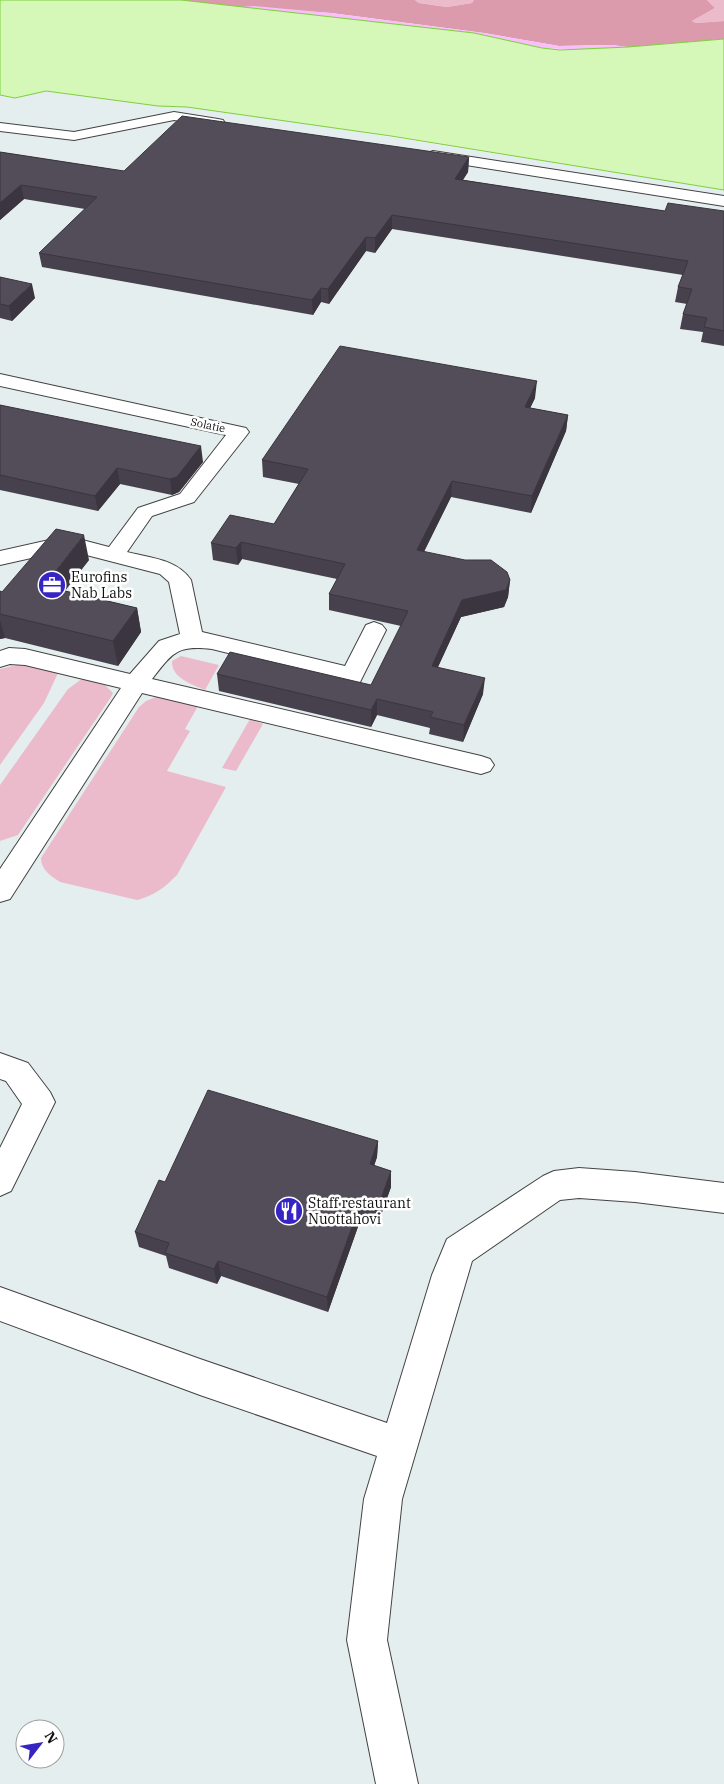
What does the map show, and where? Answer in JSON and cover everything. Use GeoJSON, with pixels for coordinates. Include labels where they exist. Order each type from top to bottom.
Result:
{"type":"FeatureCollection","features":[{"type":"Feature","properties":{"kind":"lane"},"geometry":{"type":"LineString","coordinates":[[0,127],[74,136],[174,116],[232,125]]}},
{"type":"Feature","properties":{"kind":"lane"},"geometry":{"type":"LineString","coordinates":[[419,154],[724,202]]}},
{"type":"Feature","properties":{"kind":"lane","name":"Solatie"},"geometry":{"type":"LineString","coordinates":[[0,380],[240,432],[187,498],[145,512],[114,555]]}},
{"type":"Feature","properties":{"kind":"lane"},"geometry":{"type":"LineString","coordinates":[[0,558],[67,543],[168,569],[180,580],[192,638]]}},
{"type":"Feature","properties":{"kind":"lane"},"geometry":{"type":"LineString","coordinates":[[0,891],[8,864],[137,682],[161,652],[174,642],[192,638],[352,676],[374,630]]}},
{"type":"Feature","properties":{"kind":"lane"},"geometry":{"type":"LineString","coordinates":[[0,659],[9,656],[25,657],[482,765]]}},
{"type":"Feature","properties":{"kind":"lane"},"geometry":{"type":"LineString","coordinates":[[0,1066],[17,1072],[39,1102],[0,1181]]}},
{"type":"Feature","properties":{"kind":"lane"},"geometry":{"type":"LineString","coordinates":[[397,1784],[367,1640],[383,1499],[449,1275],[459,1250],[554,1186],[579,1183],[635,1187],[724,1198]]}},
{"type":"Feature","properties":{"kind":"lane"},"geometry":{"type":"LineString","coordinates":[[0,1304],[200,1377],[399,1445]]}},
{"type":"Feature","properties":{"kind":"shaded area"},"geometry":{"type":"Polygon","coordinates":[[[0,0],[181,0],[474,33],[542,48],[560,50],[628,47],[724,39],[724,190],[391,136],[187,107],[158,106],[46,91],[15,98],[0,95],[0,0]]]}},
{"type":"Feature","properties":{"kind":"shaded area"},"geometry":{"type":"Polygon","coordinates":[[[181,0],[415,0],[419,3],[447,7],[472,3],[474,0],[707,0],[715,8],[692,21],[696,23],[724,21],[724,39],[628,47],[611,45],[559,46],[484,33],[331,13],[239,7],[181,0]]]}},
{"type":"Feature","properties":{"kind":"shaded area"},"geometry":{"type":"Polygon","coordinates":[[[415,0],[474,0],[472,3],[447,7],[419,3],[415,0]]]}},
{"type":"Feature","properties":{"kind":"shaded area"},"geometry":{"type":"Polygon","coordinates":[[[707,0],[724,0],[724,21],[696,23],[692,21],[715,8],[707,0]]]}},
{"type":"Feature","properties":{"kind":"shaded area"},"geometry":{"type":"Polygon","coordinates":[[[42,91],[157,106],[187,107],[303,123],[724,190],[724,1784],[0,1784],[0,95],[15,98],[42,91]]]}},
{"type":"Feature","properties":{"kind":"shaded area"},"geometry":{"type":"Polygon","coordinates":[[[181,656],[219,665],[205,690],[183,680],[175,672],[172,661],[181,656]]]}},
{"type":"Feature","properties":{"kind":"shaded area"},"geometry":{"type":"Polygon","coordinates":[[[17,665],[58,673],[44,703],[0,765],[0,669],[17,665]]]}},
{"type":"Feature","properties":{"kind":"shaded area"},"geometry":{"type":"Polygon","coordinates":[[[83,678],[105,685],[113,693],[111,697],[18,835],[0,841],[0,785],[68,689],[83,678]]]}},
{"type":"Feature","properties":{"kind":"shaded area"},"geometry":{"type":"Polygon","coordinates":[[[156,697],[198,706],[185,729],[190,731],[167,771],[226,787],[177,875],[154,893],[137,900],[60,882],[45,869],[41,858],[139,707],[146,701],[156,697]]]}},
{"type":"Feature","properties":{"kind":"shaded area"},"geometry":{"type":"Polygon","coordinates":[[[250,719],[263,724],[236,771],[222,768],[250,719]]]}},
{"type":"Feature","properties":{"kind":"sand"},"geometry":{"type":"Polygon","coordinates":[[[254,6],[331,13],[484,33],[559,46],[611,45],[628,47],[579,50],[542,48],[474,33],[239,7],[254,6]]]}},
{"type":"Feature","properties":{"kind":"building"},"geometry":{"type":"Polygon","coordinates":[[[182,116],[469,157],[455,179],[665,211],[668,203],[724,211],[724,331],[704,327],[707,318],[683,314],[692,289],[678,287],[688,261],[392,215],[375,238],[366,237],[328,289],[321,288],[312,300],[39,253],[97,197],[21,185],[0,203],[0,152],[124,171],[182,116]]]}},
{"type":"Feature","properties":{"kind":"building"},"geometry":{"type":"Polygon","coordinates":[[[0,277],[32,284],[9,306],[0,304],[0,277]]]}},
{"type":"Feature","properties":{"kind":"building"},"geometry":{"type":"Polygon","coordinates":[[[340,346],[537,381],[525,407],[568,415],[532,496],[452,481],[417,550],[465,560],[491,560],[507,572],[510,580],[506,590],[462,600],[432,666],[485,678],[464,725],[430,717],[433,712],[377,699],[371,710],[217,674],[230,652],[371,685],[408,611],[329,594],[345,564],[241,542],[236,548],[211,543],[230,515],[274,524],[308,469],[262,460],[340,346]]]}},
{"type":"Feature","properties":{"kind":"building"},"geometry":{"type":"Polygon","coordinates":[[[0,405],[201,446],[177,477],[170,479],[117,468],[95,496],[0,475],[0,405]]]}},
{"type":"Feature","properties":{"kind":"building"},"geometry":{"type":"Polygon","coordinates":[[[56,529],[84,535],[44,586],[137,608],[113,641],[0,614],[0,591],[2,592],[56,529]]]}},
{"type":"Feature","properties":{"kind":"building","name":"Staff restaurant Nuottahovi"},"geometry":{"type":"Polygon","coordinates":[[[208,1090],[378,1141],[370,1164],[391,1171],[377,1210],[360,1205],[327,1297],[218,1261],[214,1269],[165,1253],[169,1243],[135,1232],[159,1180],[165,1182],[208,1090]]]}},
{"type":"Feature","properties":{"kind":"place","name":"Eurofins Nab Labs"},"geometry":{"type":"Point","coordinates":[52,585]}},
{"type":"Feature","properties":{"kind":"place","name":"Staff restaurant Nuottahovi"},"geometry":{"type":"Point","coordinates":[289,1211]}}]}
